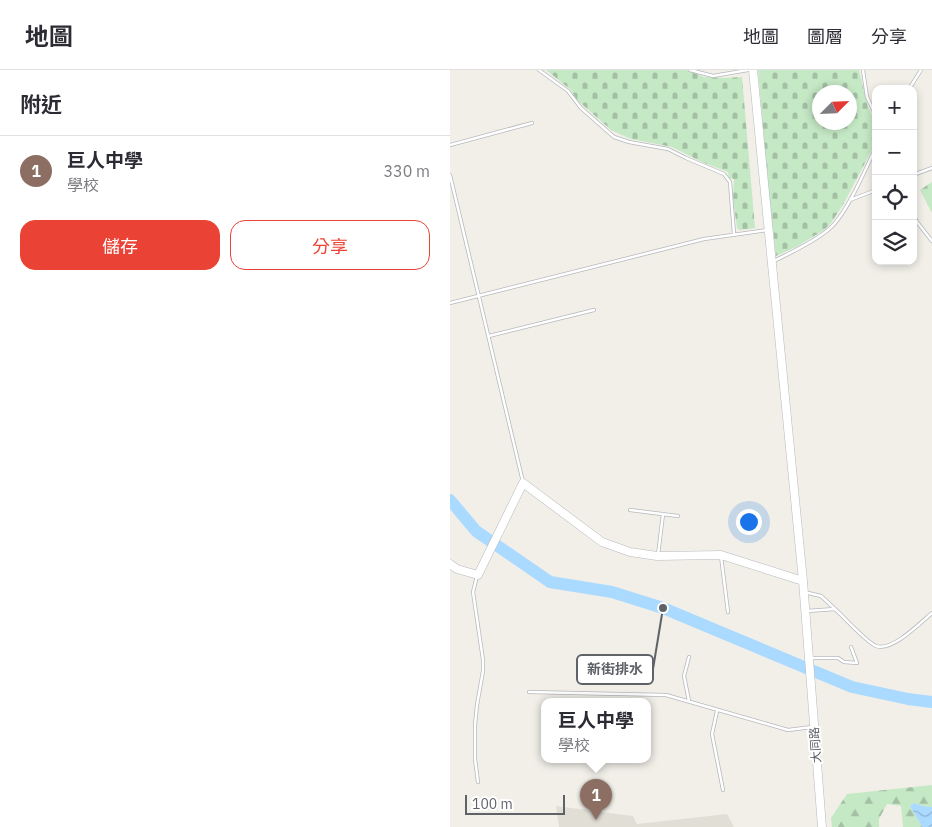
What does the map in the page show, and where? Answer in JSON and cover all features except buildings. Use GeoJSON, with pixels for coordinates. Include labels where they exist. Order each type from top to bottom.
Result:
{"type":"FeatureCollection","features":[{"type":"Feature","properties":{"kind":"street","name":"大同路"},"geometry":{"type":"LineString","coordinates":[[753,70],[803,581],[822,827]]}},
{"type":"Feature","properties":{"kind":"street"},"geometry":{"type":"LineString","coordinates":[[450,564],[454,570],[478,575],[523,483],[602,542],[630,552],[657,556],[721,555],[803,581]]}},
{"type":"Feature","properties":{"kind":"lane"},"geometry":{"type":"LineString","coordinates":[[539,70],[568,91],[581,108],[614,137],[629,142],[668,149],[724,174],[730,182],[734,234]]}},
{"type":"Feature","properties":{"kind":"lane"},"geometry":{"type":"LineString","coordinates":[[690,70],[713,76],[748,70]]}},
{"type":"Feature","properties":{"kind":"lane"},"geometry":{"type":"LineString","coordinates":[[863,70],[867,97],[872,108]]}},
{"type":"Feature","properties":{"kind":"lane"},"geometry":{"type":"LineString","coordinates":[[911,85],[920,70]]}},
{"type":"Feature","properties":{"kind":"lane"},"geometry":{"type":"LineString","coordinates":[[450,146],[532,123]]}},
{"type":"Feature","properties":{"kind":"lane"},"geometry":{"type":"LineString","coordinates":[[773,262],[811,242],[838,220],[872,155]]}},
{"type":"Feature","properties":{"kind":"lane"},"geometry":{"type":"LineString","coordinates":[[915,175],[932,168]]}},
{"type":"Feature","properties":{"kind":"lane"},"geometry":{"type":"LineString","coordinates":[[450,175],[523,483]]}},
{"type":"Feature","properties":{"kind":"lane"},"geometry":{"type":"LineString","coordinates":[[849,200],[872,191]]}},
{"type":"Feature","properties":{"kind":"lane"},"geometry":{"type":"LineString","coordinates":[[916,220],[932,241]]}},
{"type":"Feature","properties":{"kind":"lane"},"geometry":{"type":"LineString","coordinates":[[450,303],[478,294],[704,239],[769,229]]}},
{"type":"Feature","properties":{"kind":"lane"},"geometry":{"type":"LineString","coordinates":[[489,336],[594,310]]}},
{"type":"Feature","properties":{"kind":"lane"},"geometry":{"type":"LineString","coordinates":[[630,510],[678,516]]}},
{"type":"Feature","properties":{"kind":"lane"},"geometry":{"type":"LineString","coordinates":[[657,556],[663,514]]}},
{"type":"Feature","properties":{"kind":"lane"},"geometry":{"type":"LineString","coordinates":[[721,555],[728,612]]}},
{"type":"Feature","properties":{"kind":"lane"},"geometry":{"type":"LineString","coordinates":[[478,575],[473,592],[483,660],[475,725],[475,759],[478,782]]}},
{"type":"Feature","properties":{"kind":"lane"},"geometry":{"type":"LineString","coordinates":[[804,592],[821,596],[875,645],[886,647],[894,644],[932,613]]}},
{"type":"Feature","properties":{"kind":"lane"},"geometry":{"type":"LineString","coordinates":[[805,612],[835,609]]}},
{"type":"Feature","properties":{"kind":"lane"},"geometry":{"type":"LineString","coordinates":[[810,661],[838,658],[844,662],[857,663],[851,647]]}},
{"type":"Feature","properties":{"kind":"lane"},"geometry":{"type":"LineString","coordinates":[[688,701],[684,676],[689,657]]}},
{"type":"Feature","properties":{"kind":"lane"},"geometry":{"type":"LineString","coordinates":[[529,692],[666,695],[788,730],[814,727]]}},
{"type":"Feature","properties":{"kind":"lane"},"geometry":{"type":"LineString","coordinates":[[717,711],[712,734],[722,790]]}},
{"type":"Feature","properties":{"kind":"shaded area"},"geometry":{"type":"Polygon","coordinates":[[[556,806],[633,816],[637,824],[727,814],[734,827],[559,827],[556,806]]]}},
{"type":"Feature","properties":{"kind":"green space"},"geometry":{"type":"Polygon","coordinates":[[[546,70],[687,70],[704,77],[742,77],[755,228],[740,230],[737,228],[733,199],[734,179],[729,178],[728,172],[672,147],[631,139],[611,130],[576,99],[571,90],[546,70]]]}},
{"type":"Feature","properties":{"kind":"green space"},"geometry":{"type":"Polygon","coordinates":[[[758,70],[859,70],[868,107],[872,115],[872,150],[844,203],[831,223],[824,230],[796,247],[776,256],[758,70]]]}},
{"type":"Feature","properties":{"kind":"green space"},"geometry":{"type":"Polygon","coordinates":[[[932,182],[932,213],[920,190],[932,182]]]}},
{"type":"Feature","properties":{"kind":"green space"},"geometry":{"type":"Polygon","coordinates":[[[932,785],[932,807],[915,803],[910,806],[922,827],[903,827],[901,806],[887,804],[879,819],[879,827],[832,827],[831,818],[847,794],[932,785]]]}},
{"type":"Feature","properties":{"kind":"water"},"geometry":{"type":"Polygon","coordinates":[[[915,803],[932,807],[932,827],[922,827],[910,806],[915,803]]]}},
{"type":"Feature","properties":{"kind":"waterway"},"geometry":{"type":"LineString","coordinates":[[450,500],[476,531],[550,582],[612,592],[663,608],[852,687],[932,702]]}},
{"type":"Feature","properties":{"kind":"place","name":"新街排水"},"geometry":{"type":"Point","coordinates":[663,608]}},
{"type":"Feature","properties":{"kind":"place","name":"巨人中學"},"geometry":{"type":"Point","coordinates":[596,820]}}]}
